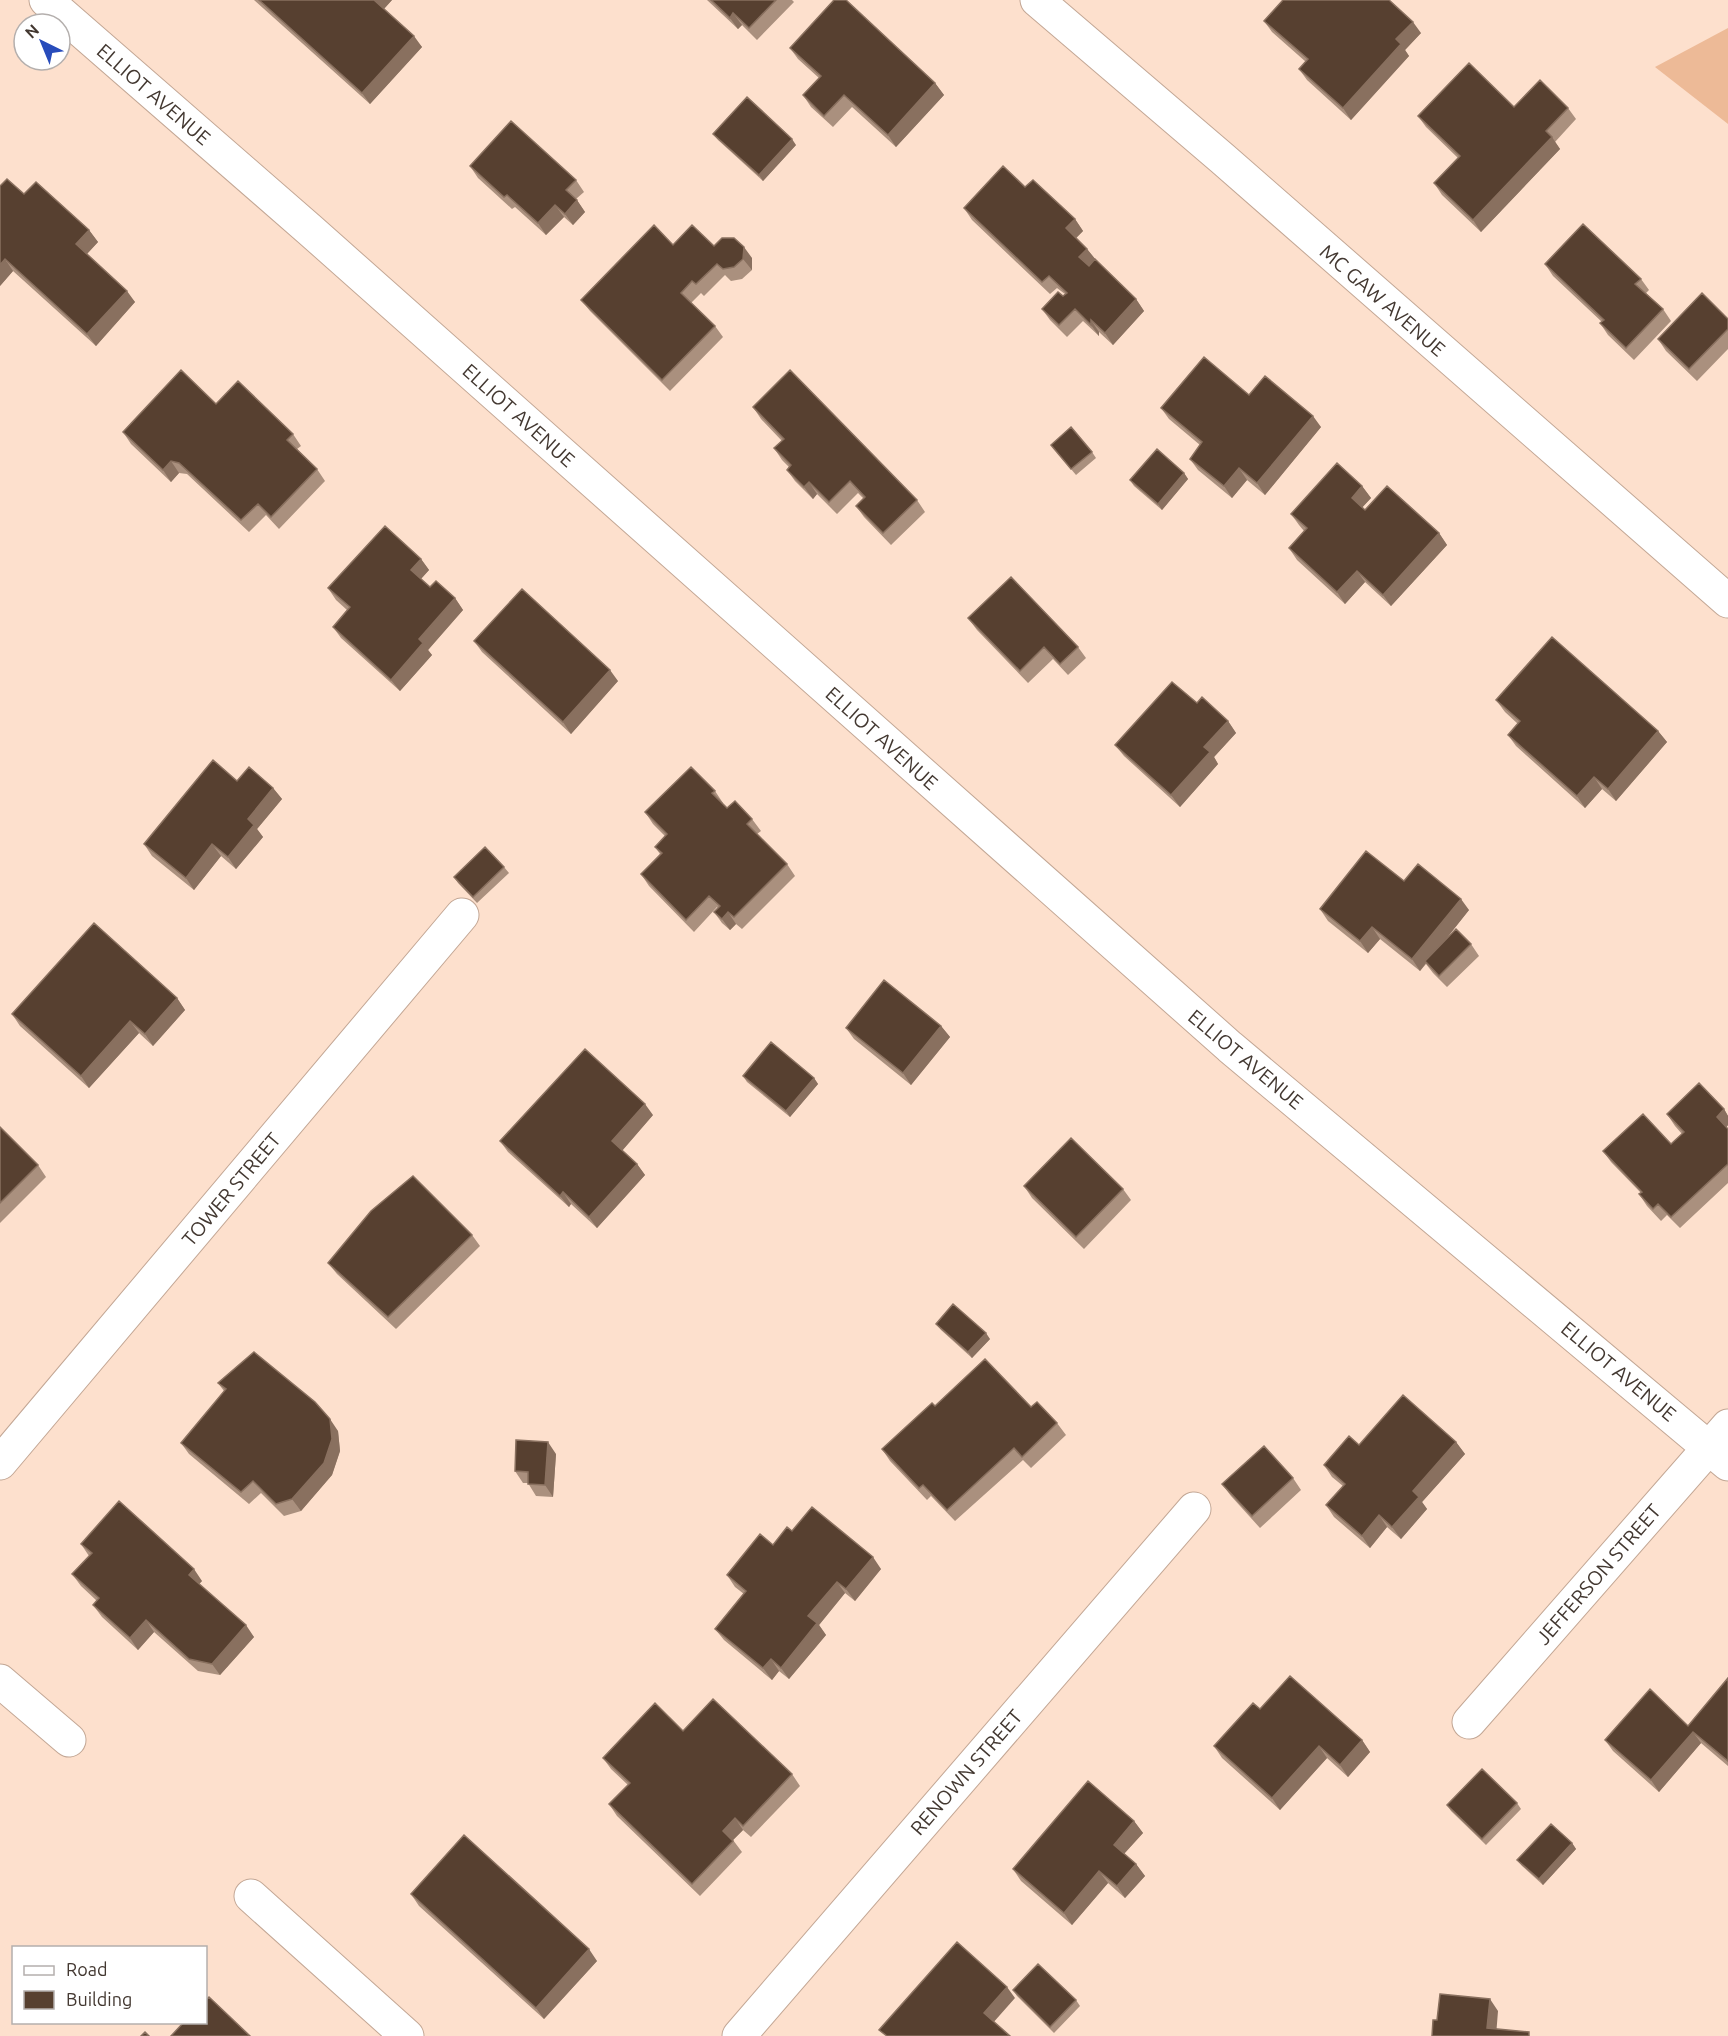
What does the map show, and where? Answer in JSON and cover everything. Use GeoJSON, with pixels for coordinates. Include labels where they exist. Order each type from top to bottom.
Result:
{"type":"FeatureCollection","features":[{"type":"Feature","properties":{"kind":"street","name":"ELLIOT AVENUE"},"geometry":{"type":"LineString","coordinates":[[46,0],[337,254],[1230,1047],[1722,1446]]}},
{"type":"Feature","properties":{"kind":"street","name":"MC GAW AVENUE"},"geometry":{"type":"LineString","coordinates":[[1036,0],[1223,159],[1728,601]]}},
{"type":"Feature","properties":{"kind":"street","name":"TOWER STREET"},"geometry":{"type":"LineString","coordinates":[[0,1463],[462,915]]}},
{"type":"Feature","properties":{"kind":"street","name":"JEFFERSON STREET"},"geometry":{"type":"LineString","coordinates":[[1469,1722],[1722,1446]]}},
{"type":"Feature","properties":{"kind":"street","name":"RENOWN STREET"},"geometry":{"type":"LineString","coordinates":[[739,2036],[1194,1509]]}},
{"type":"Feature","properties":{"kind":"street"},"geometry":{"type":"LineString","coordinates":[[0,1682],[69,1740]]}},
{"type":"Feature","properties":{"kind":"street"},"geometry":{"type":"LineString","coordinates":[[251,1896],[407,2036]]}},
{"type":"Feature","properties":{"kind":"shaded area"},"geometry":{"type":"Polygon","coordinates":[[[1728,28],[1728,124],[1655,67],[1728,28]]]}},
{"type":"Feature","properties":{"kind":"building"},"geometry":{"type":"Polygon","coordinates":[[[259,0],[374,0],[414,36],[362,93],[259,0]]]}},
{"type":"Feature","properties":{"kind":"building"},"geometry":{"type":"Polygon","coordinates":[[[711,0],[776,0],[749,28],[733,13],[730,18],[711,0]]]}},
{"type":"Feature","properties":{"kind":"building"},"geometry":{"type":"Polygon","coordinates":[[[834,0],[846,0],[935,83],[888,135],[844,95],[824,116],[803,95],[821,76],[790,48],[834,0]]]}},
{"type":"Feature","properties":{"kind":"building"},"geometry":{"type":"Polygon","coordinates":[[[1283,0],[1389,0],[1413,22],[1396,39],[1401,44],[1343,108],[1299,69],[1308,59],[1264,21],[1283,0]]]}},
{"type":"Feature","properties":{"kind":"building"},"geometry":{"type":"Polygon","coordinates":[[[1469,63],[1514,107],[1540,80],[1568,108],[1546,131],[1552,137],[1473,220],[1434,183],[1460,156],[1418,116],[1469,63]]]}},
{"type":"Feature","properties":{"kind":"building"},"geometry":{"type":"Polygon","coordinates":[[[747,97],[792,139],[759,175],[713,134],[747,97]]]}},
{"type":"Feature","properties":{"kind":"building"},"geometry":{"type":"Polygon","coordinates":[[[511,121],[576,180],[566,190],[577,200],[565,214],[555,205],[538,223],[507,195],[504,197],[470,166],[511,121]]]}},
{"type":"Feature","properties":{"kind":"building"},"geometry":{"type":"Polygon","coordinates":[[[1003,166],[1025,187],[1033,180],[1075,219],[1066,228],[1087,249],[1079,257],[1089,266],[1095,259],[1136,299],[1105,333],[1091,320],[1091,325],[1075,309],[1059,325],[1042,309],[1058,292],[1063,296],[1067,293],[1049,276],[1042,282],[964,208],[1003,166]]]}},
{"type":"Feature","properties":{"kind":"building"},"geometry":{"type":"Polygon","coordinates":[[[7,179],[24,194],[36,182],[89,230],[76,244],[127,291],[87,334],[5,259],[0,265],[0,186],[7,179]]]}},
{"type":"Feature","properties":{"kind":"building"},"geometry":{"type":"Polygon","coordinates":[[[1583,224],[1641,279],[1635,284],[1663,309],[1626,348],[1600,323],[1604,320],[1545,264],[1583,224]]]}},
{"type":"Feature","properties":{"kind":"building"},"geometry":{"type":"Polygon","coordinates":[[[654,225],[673,245],[692,225],[714,246],[722,238],[734,238],[744,247],[743,259],[734,267],[723,269],[717,264],[696,284],[692,281],[681,293],[715,326],[662,380],[581,300],[654,225]]]}},
{"type":"Feature","properties":{"kind":"building"},"geometry":{"type":"Polygon","coordinates":[[[1702,293],[1728,319],[1728,329],[1689,369],[1658,339],[1702,293]]]}},
{"type":"Feature","properties":{"kind":"building"},"geometry":{"type":"Polygon","coordinates":[[[1204,357],[1249,395],[1265,376],[1313,416],[1257,483],[1239,468],[1224,486],[1190,459],[1202,442],[1161,408],[1204,357]]]}},
{"type":"Feature","properties":{"kind":"building"},"geometry":{"type":"Polygon","coordinates":[[[181,370],[216,404],[238,381],[293,434],[287,440],[317,469],[271,517],[258,504],[241,520],[179,463],[171,461],[163,470],[123,432],[181,370]]]}},
{"type":"Feature","properties":{"kind":"building"},"geometry":{"type":"Polygon","coordinates":[[[790,370],[917,500],[883,533],[856,506],[865,497],[850,481],[829,502],[809,482],[804,487],[787,470],[791,465],[774,448],[784,439],[753,407],[790,370]]]}},
{"type":"Feature","properties":{"kind":"building"},"geometry":{"type":"Polygon","coordinates":[[[1071,427],[1092,452],[1071,469],[1051,445],[1071,427]]]}},
{"type":"Feature","properties":{"kind":"building"},"geometry":{"type":"Polygon","coordinates":[[[1157,449],[1184,473],[1158,504],[1130,480],[1157,449]]]}},
{"type":"Feature","properties":{"kind":"building"},"geometry":{"type":"Polygon","coordinates":[[[1337,463],[1362,486],[1352,498],[1365,510],[1387,486],[1439,533],[1383,595],[1357,571],[1337,592],[1289,548],[1307,528],[1291,514],[1337,463]]]}},
{"type":"Feature","properties":{"kind":"building"},"geometry":{"type":"Polygon","coordinates":[[[385,526],[421,559],[411,570],[430,587],[436,581],[455,598],[419,639],[423,643],[391,680],[333,627],[350,607],[328,588],[385,526]]]}},
{"type":"Feature","properties":{"kind":"building"},"geometry":{"type":"Polygon","coordinates":[[[1011,577],[1078,647],[1060,664],[1044,647],[1020,671],[968,618],[1011,577]]]}},
{"type":"Feature","properties":{"kind":"building"},"geometry":{"type":"Polygon","coordinates":[[[522,589],[610,670],[563,722],[474,641],[522,589]]]}},
{"type":"Feature","properties":{"kind":"building"},"geometry":{"type":"Polygon","coordinates":[[[1552,637],[1658,731],[1608,789],[1594,777],[1577,796],[1508,735],[1520,721],[1496,700],[1552,637]]]}},
{"type":"Feature","properties":{"kind":"building"},"geometry":{"type":"Polygon","coordinates":[[[1172,682],[1197,703],[1202,697],[1228,721],[1204,747],[1210,752],[1171,795],[1115,745],[1172,682]]]}},
{"type":"Feature","properties":{"kind":"building"},"geometry":{"type":"Polygon","coordinates":[[[213,760],[237,781],[249,767],[273,788],[248,819],[254,825],[228,857],[212,844],[186,878],[144,844],[213,760]]]}},
{"type":"Feature","properties":{"kind":"building"},"geometry":{"type":"Polygon","coordinates":[[[691,767],[715,791],[712,793],[727,808],[735,801],[752,819],[747,824],[787,864],[734,917],[728,912],[722,919],[714,912],[720,906],[709,896],[686,920],[641,874],[662,853],[655,847],[667,834],[645,812],[691,767]]]}},
{"type":"Feature","properties":{"kind":"building"},"geometry":{"type":"Polygon","coordinates":[[[485,847],[504,867],[473,897],[454,877],[485,847]]]}},
{"type":"Feature","properties":{"kind":"building"},"geometry":{"type":"Polygon","coordinates":[[[1366,851],[1404,881],[1418,864],[1461,899],[1412,959],[1372,927],[1360,941],[1320,909],[1366,851]]]}},
{"type":"Feature","properties":{"kind":"building"},"geometry":{"type":"Polygon","coordinates":[[[94,923],[177,998],[145,1034],[130,1021],[81,1076],[12,1014],[94,923]]]}},
{"type":"Feature","properties":{"kind":"building"},"geometry":{"type":"Polygon","coordinates":[[[1456,929],[1471,944],[1439,976],[1425,961],[1456,929]]]}},
{"type":"Feature","properties":{"kind":"building"},"geometry":{"type":"Polygon","coordinates":[[[884,980],[941,1026],[903,1073],[846,1028],[884,980]]]}},
{"type":"Feature","properties":{"kind":"building"},"geometry":{"type":"Polygon","coordinates":[[[771,1042],[814,1078],[786,1111],[743,1076],[771,1042]]]}},
{"type":"Feature","properties":{"kind":"building"},"geometry":{"type":"Polygon","coordinates":[[[585,1049],[645,1104],[612,1141],[637,1164],[589,1217],[563,1192],[560,1196],[500,1141],[585,1049]]]}},
{"type":"Feature","properties":{"kind":"building"},"geometry":{"type":"Polygon","coordinates":[[[1699,1083],[1724,1109],[1717,1117],[1728,1129],[1728,1164],[1671,1217],[1658,1204],[1653,1209],[1639,1194],[1642,1192],[1603,1151],[1643,1114],[1671,1144],[1684,1132],[1667,1114],[1699,1083]]]}},
{"type":"Feature","properties":{"kind":"building"},"geometry":{"type":"Polygon","coordinates":[[[0,1127],[38,1165],[0,1203],[0,1127]]]}},
{"type":"Feature","properties":{"kind":"building"},"geometry":{"type":"Polygon","coordinates":[[[1071,1138],[1123,1189],[1076,1237],[1024,1186],[1071,1138]]]}},
{"type":"Feature","properties":{"kind":"building"},"geometry":{"type":"Polygon","coordinates":[[[413,1176],[472,1235],[388,1317],[328,1263],[371,1211],[413,1176]]]}},
{"type":"Feature","properties":{"kind":"building"},"geometry":{"type":"Polygon","coordinates":[[[953,1304],[986,1333],[968,1352],[936,1324],[953,1304]]]}},
{"type":"Feature","properties":{"kind":"building"},"geometry":{"type":"Polygon","coordinates":[[[254,1352],[315,1402],[330,1419],[332,1439],[324,1463],[292,1499],[276,1504],[253,1481],[241,1492],[181,1443],[226,1389],[218,1383],[254,1352]]]}},
{"type":"Feature","properties":{"kind":"building"},"geometry":{"type":"Polygon","coordinates":[[[985,1359],[1031,1407],[1037,1402],[1057,1423],[1022,1457],[1014,1448],[947,1510],[923,1485],[919,1488],[882,1449],[932,1403],[935,1406],[985,1359]]]}},
{"type":"Feature","properties":{"kind":"building"},"geometry":{"type":"Polygon","coordinates":[[[1403,1395],[1456,1442],[1413,1491],[1419,1497],[1392,1527],[1379,1515],[1362,1536],[1326,1505],[1345,1484],[1324,1465],[1349,1436],[1359,1445],[1403,1395]]]}},
{"type":"Feature","properties":{"kind":"building"},"geometry":{"type":"Polygon","coordinates":[[[516,1440],[548,1442],[545,1485],[528,1484],[528,1472],[515,1471],[516,1440]]]}},
{"type":"Feature","properties":{"kind":"building"},"geometry":{"type":"Polygon","coordinates":[[[1264,1446],[1293,1478],[1252,1516],[1222,1484],[1264,1446]]]}},
{"type":"Feature","properties":{"kind":"building"},"geometry":{"type":"Polygon","coordinates":[[[119,1501],[194,1569],[189,1575],[246,1625],[212,1664],[189,1659],[146,1620],[130,1638],[93,1605],[99,1598],[72,1574],[92,1553],[81,1544],[119,1501]]]}},
{"type":"Feature","properties":{"kind":"building"},"geometry":{"type":"Polygon","coordinates":[[[812,1507],[873,1557],[846,1589],[837,1582],[808,1616],[817,1623],[781,1668],[771,1659],[763,1668],[715,1629],[746,1591],[727,1575],[760,1534],[773,1545],[787,1527],[792,1531],[812,1507]]]}},
{"type":"Feature","properties":{"kind":"building"},"geometry":{"type":"Polygon","coordinates":[[[1290,1676],[1362,1740],[1340,1765],[1319,1746],[1272,1798],[1214,1746],[1253,1703],[1260,1709],[1290,1676]]]}},
{"type":"Feature","properties":{"kind":"building"},"geometry":{"type":"Polygon","coordinates":[[[1728,1678],[1728,1761],[1693,1732],[1651,1780],[1605,1740],[1650,1689],[1688,1726],[1728,1678]]]}},
{"type":"Feature","properties":{"kind":"building"},"geometry":{"type":"Polygon","coordinates":[[[713,1699],[792,1774],[743,1826],[735,1818],[723,1831],[733,1841],[692,1884],[609,1804],[630,1783],[603,1758],[655,1703],[683,1731],[713,1699]]]}},
{"type":"Feature","properties":{"kind":"building"},"geometry":{"type":"Polygon","coordinates":[[[1482,1769],[1517,1803],[1482,1839],[1447,1805],[1482,1769]]]}},
{"type":"Feature","properties":{"kind":"building"},"geometry":{"type":"Polygon","coordinates":[[[1088,1781],[1134,1821],[1114,1845],[1136,1864],[1117,1886],[1099,1871],[1064,1913],[1013,1869],[1088,1781]]]}},
{"type":"Feature","properties":{"kind":"building"},"geometry":{"type":"Polygon","coordinates":[[[1551,1824],[1572,1843],[1539,1879],[1517,1860],[1551,1824]]]}},
{"type":"Feature","properties":{"kind":"building"},"geometry":{"type":"Polygon","coordinates":[[[464,1835],[589,1949],[536,2008],[411,1894],[464,1835]]]}},
{"type":"Feature","properties":{"kind":"building"},"geometry":{"type":"Polygon","coordinates":[[[957,1942],[1007,1987],[984,2013],[1010,2036],[887,2036],[879,2030],[957,1942]]]}},
{"type":"Feature","properties":{"kind":"building"},"geometry":{"type":"Polygon","coordinates":[[[1038,1964],[1076,2000],[1050,2027],[1013,1990],[1038,1964]]]}},
{"type":"Feature","properties":{"kind":"building"},"geometry":{"type":"Polygon","coordinates":[[[1440,1994],[1490,1999],[1487,2028],[1529,2032],[1529,2036],[1432,2036],[1433,2020],[1437,2020],[1440,1994]]]}},
{"type":"Feature","properties":{"kind":"building"},"geometry":{"type":"Polygon","coordinates":[[[209,1997],[250,2036],[171,2036],[182,2024],[207,2024],[207,1999],[209,1997]]]}}]}
